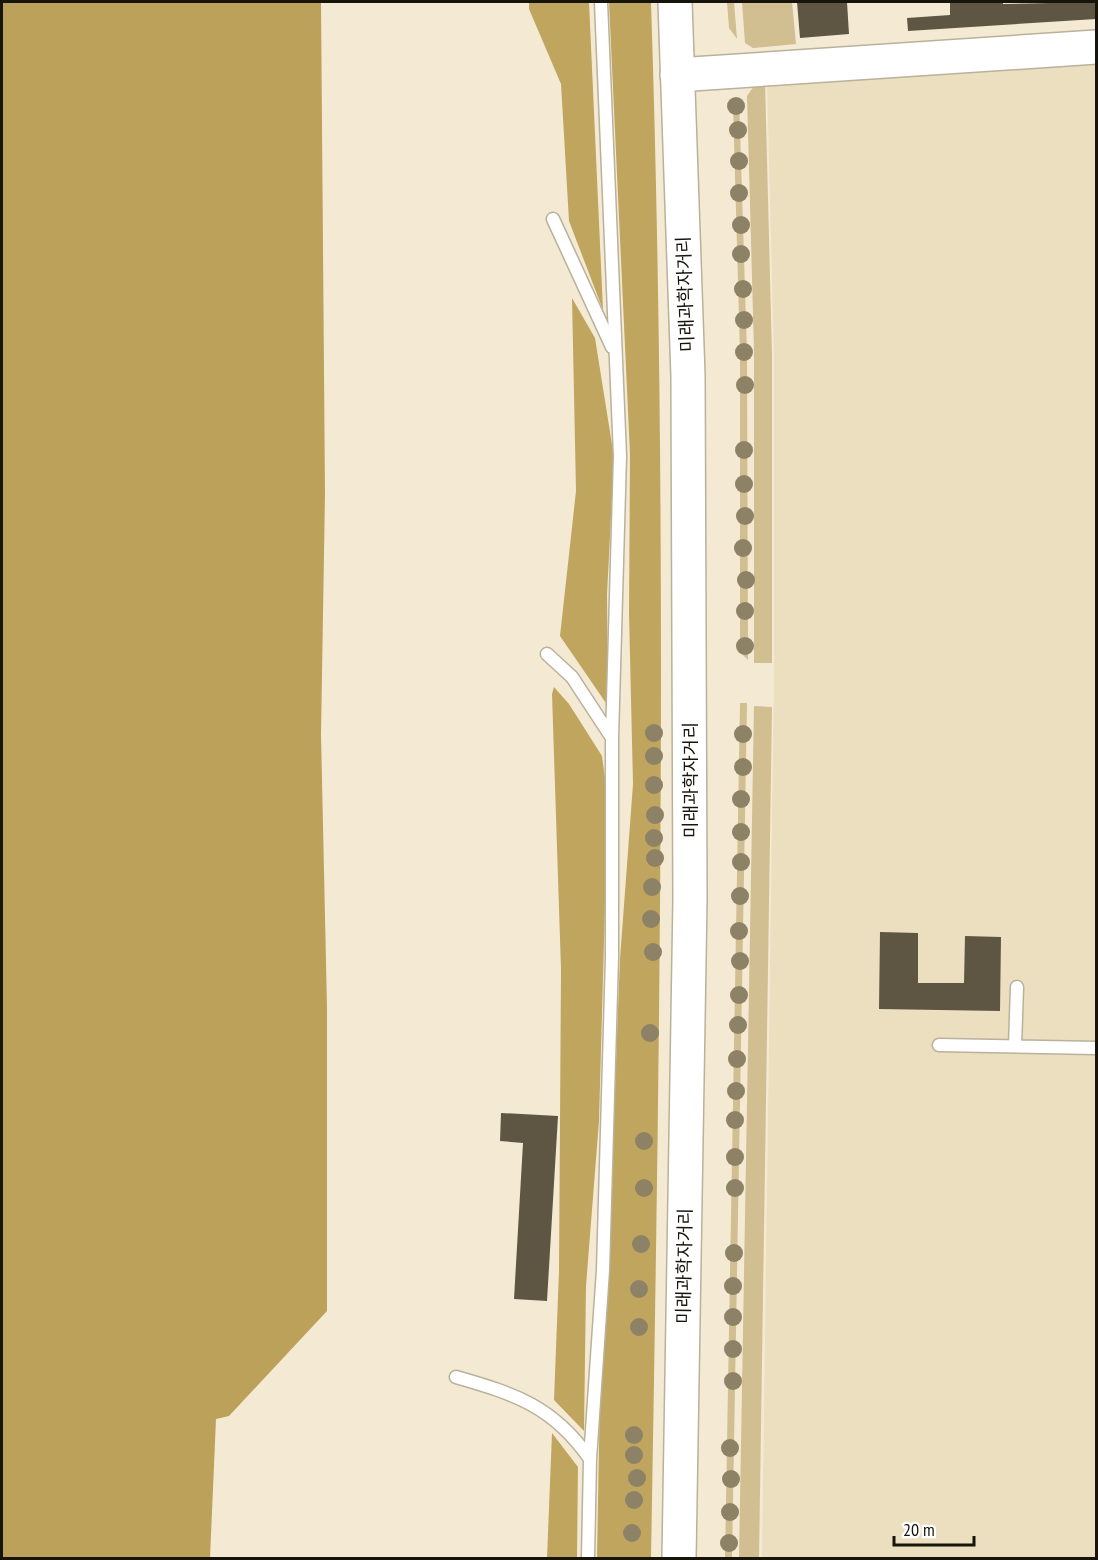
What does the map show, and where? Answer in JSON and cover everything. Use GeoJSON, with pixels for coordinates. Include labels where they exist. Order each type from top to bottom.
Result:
{"type":"FeatureCollection","features":[{"type":"Feature","properties":{"kind":"main road","name":"미래과학자거리"},"geometry":{"type":"LineString","coordinates":[[675,2],[688,376],[690,899],[679,1558]]}},
{"type":"Feature","properties":{"kind":"main road"},"geometry":{"type":"LineString","coordinates":[[677,75],[1096,47]]}},
{"type":"Feature","properties":{"kind":"lane"},"geometry":{"type":"LineString","coordinates":[[588,1558],[590,1459],[603,1270],[612,957],[612,738],[620,456],[601,2]]}},
{"type":"Feature","properties":{"kind":"lane"},"geometry":{"type":"LineString","coordinates":[[553,219],[616,353]]}},
{"type":"Feature","properties":{"kind":"lane"},"geometry":{"type":"LineString","coordinates":[[548,654],[572,676],[612,738]]}},
{"type":"Feature","properties":{"kind":"lane"},"geometry":{"type":"LineString","coordinates":[[1015,1046],[1017,987]]}},
{"type":"Feature","properties":{"kind":"lane"},"geometry":{"type":"LineString","coordinates":[[939,1045],[1096,1048]]}},
{"type":"Feature","properties":{"kind":"lane"},"geometry":{"type":"LineString","coordinates":[[456,1377],[509,1392],[556,1419],[572,1433],[590,1459]]}},
{"type":"Feature","properties":{"kind":"shaded area"},"geometry":{"type":"Polygon","coordinates":[[[2,2],[321,2],[325,494],[321,734],[327,1008],[327,1311],[229,1416],[216,1419],[210,1558],[2,1558],[2,2]]]}},
{"type":"Feature","properties":{"kind":"shaded area"},"geometry":{"type":"Polygon","coordinates":[[[529,2],[589,2],[603,310],[569,221],[561,84],[529,9],[529,2]]]}},
{"type":"Feature","properties":{"kind":"shaded area"},"geometry":{"type":"Polygon","coordinates":[[[609,2],[651,2],[659,391],[661,780],[651,1558],[597,1558],[600,1391],[608,1268],[620,959],[633,784],[629,613],[630,454],[609,2]]]}},
{"type":"Feature","properties":{"kind":"shaded area"},"geometry":{"type":"Polygon","coordinates":[[[727,2],[734,2],[737,39],[729,28],[727,2]]]}},
{"type":"Feature","properties":{"kind":"shaded area"},"geometry":{"type":"Polygon","coordinates":[[[742,2],[792,2],[796,44],[753,48],[745,43],[742,2]]]}},
{"type":"Feature","properties":{"kind":"shaded area"},"geometry":{"type":"Polygon","coordinates":[[[1096,60],[1096,1558],[762,1558],[774,675],[774,358],[767,81],[1096,60]]]}},
{"type":"Feature","properties":{"kind":"shaded area"},"geometry":{"type":"Polygon","coordinates":[[[765,81],[772,356],[772,663],[754,663],[754,350],[747,96],[754,86],[765,81]]]}},
{"type":"Feature","properties":{"kind":"shaded area"},"geometry":{"type":"Polygon","coordinates":[[[739,97],[747,353],[748,660],[740,652],[740,353],[733,105],[739,97]]]}},
{"type":"Feature","properties":{"kind":"shaded area"},"geometry":{"type":"Polygon","coordinates":[[[572,298],[595,338],[614,457],[607,595],[608,706],[560,636],[576,491],[572,298]]]}},
{"type":"Feature","properties":{"kind":"shaded area"},"geometry":{"type":"Polygon","coordinates":[[[554,687],[569,704],[602,756],[608,800],[599,1121],[586,1286],[584,1431],[554,1400],[559,1271],[561,969],[552,694],[554,687]]]}},
{"type":"Feature","properties":{"kind":"shaded area"},"geometry":{"type":"Polygon","coordinates":[[[740,703],[747,703],[732,1558],[725,1558],[740,703]]]}},
{"type":"Feature","properties":{"kind":"shaded area"},"geometry":{"type":"Polygon","coordinates":[[[754,706],[772,707],[759,1558],[739,1558],[754,706]]]}},
{"type":"Feature","properties":{"kind":"shaded area"},"geometry":{"type":"Polygon","coordinates":[[[552,1433],[578,1467],[577,1558],[547,1558],[552,1433]]]}},
{"type":"Feature","properties":{"kind":"building"},"geometry":{"type":"Polygon","coordinates":[[[797,2],[847,2],[849,34],[800,38],[797,2]]]}},
{"type":"Feature","properties":{"kind":"building"},"geometry":{"type":"Polygon","coordinates":[[[1003,2],[1003,4],[1096,2],[1096,19],[908,31],[907,18],[950,15],[950,3],[1003,2]]]}},
{"type":"Feature","properties":{"kind":"building"},"geometry":{"type":"Polygon","coordinates":[[[880,932],[918,933],[918,983],[964,983],[965,936],[1001,937],[1000,1011],[879,1009],[880,932]]]}},
{"type":"Feature","properties":{"kind":"building"},"geometry":{"type":"Polygon","coordinates":[[[501,1113],[558,1116],[547,1301],[514,1299],[523,1143],[500,1141],[501,1113]]]}}]}
